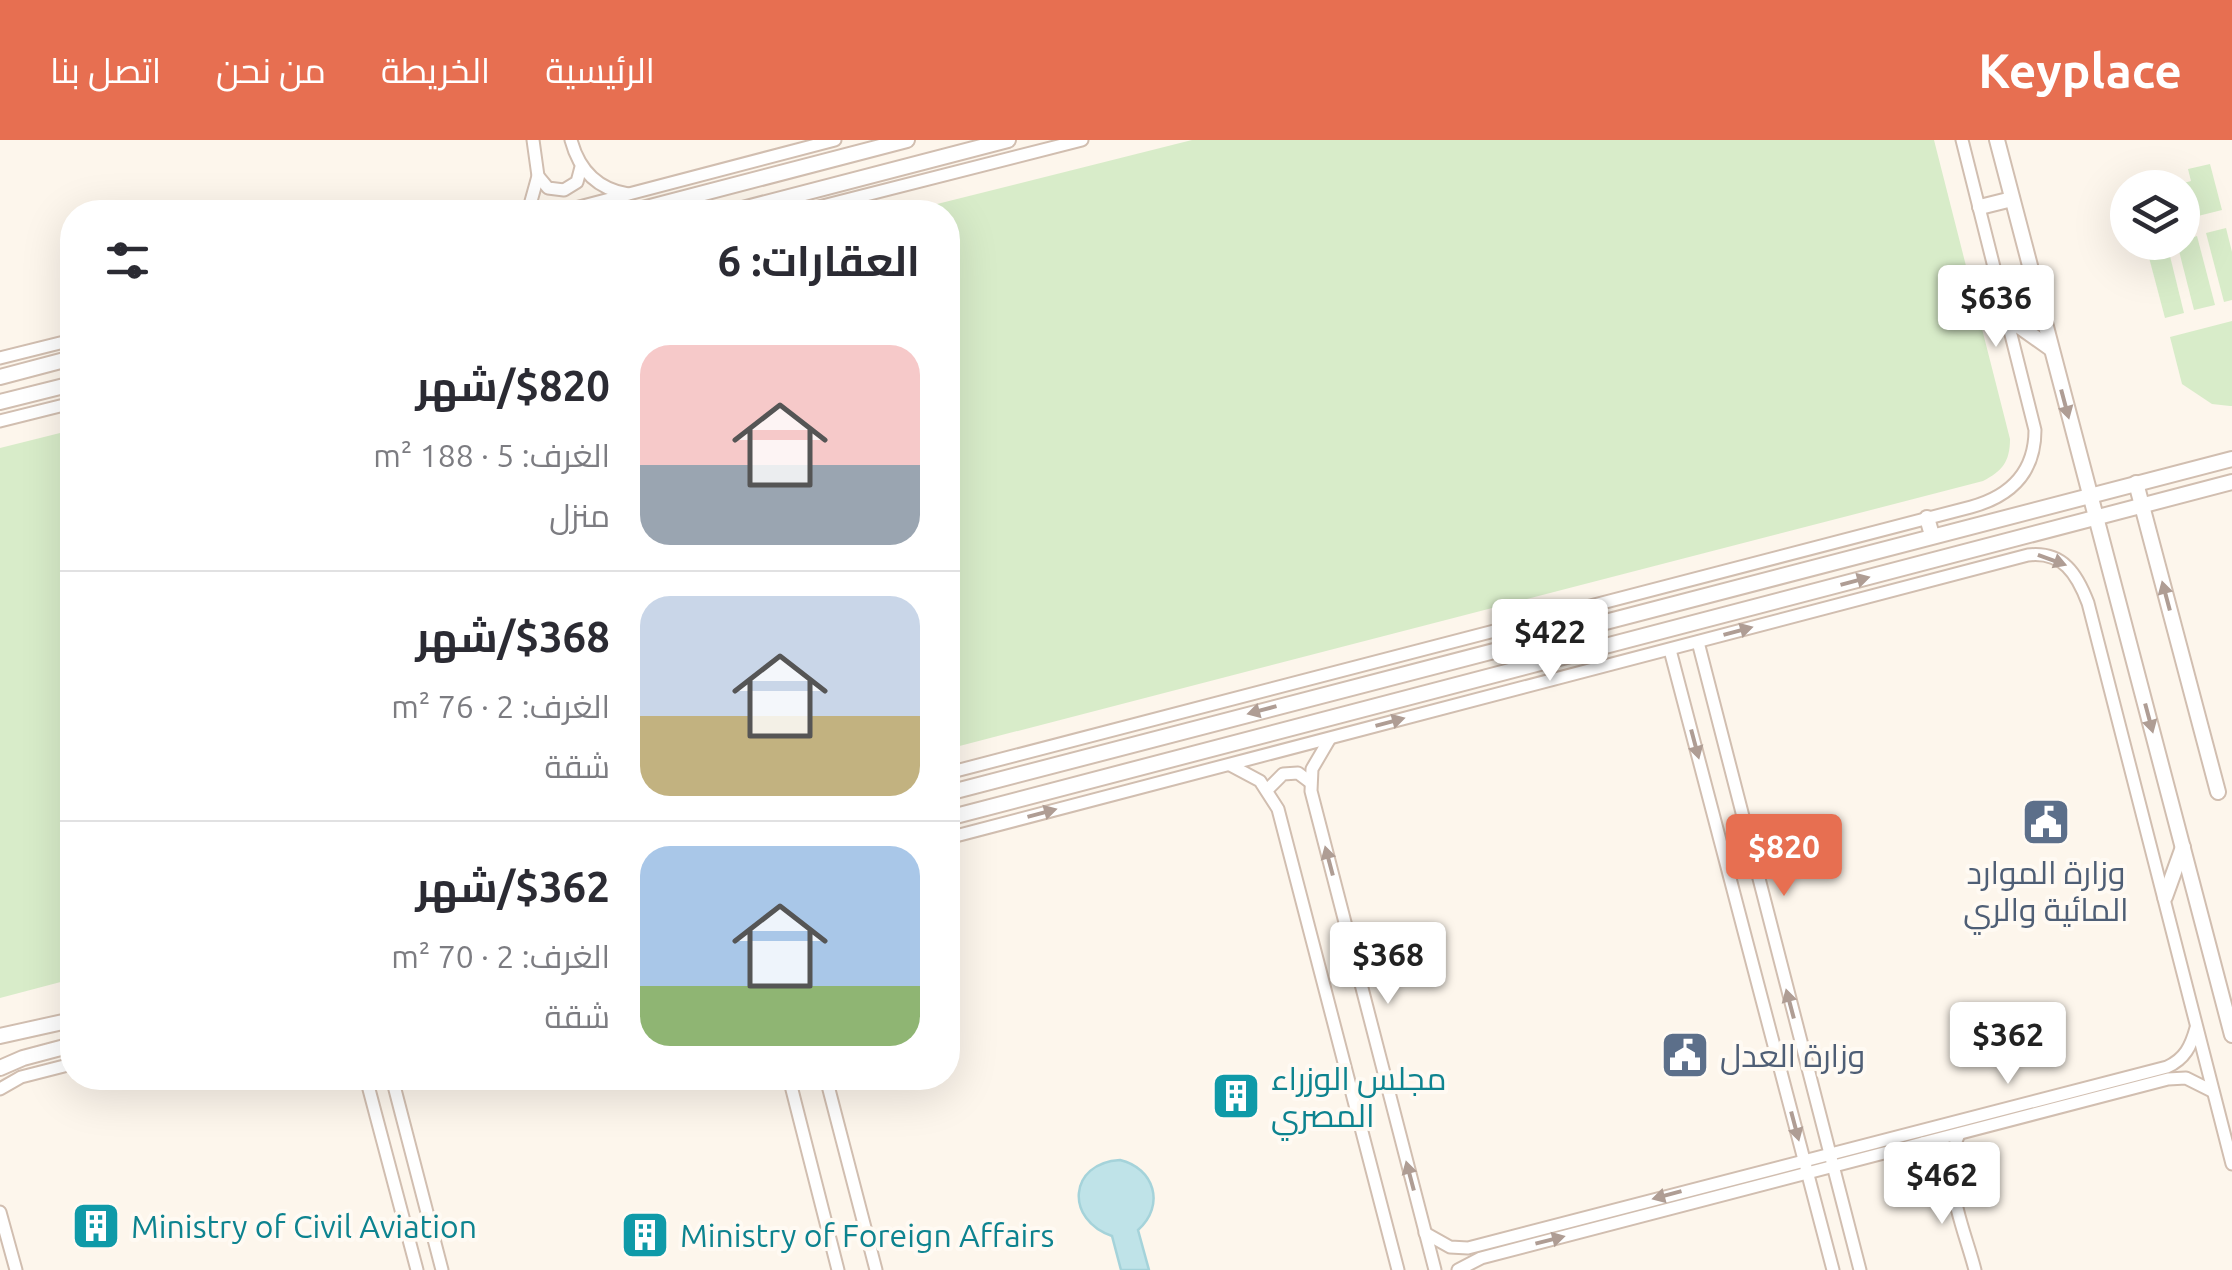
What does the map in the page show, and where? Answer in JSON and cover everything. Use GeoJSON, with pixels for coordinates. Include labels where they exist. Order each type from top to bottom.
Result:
{"type":"FeatureCollection","features":[{"type":"Feature","properties":{"kind":"street"},"geometry":{"type":"LineString","coordinates":[[531,200],[538,176],[533,140]]}},
{"type":"Feature","properties":{"kind":"street"},"geometry":{"type":"LineString","coordinates":[[571,140],[582,167],[600,184],[632,194]]}},
{"type":"Feature","properties":{"kind":"street"},"geometry":{"type":"LineString","coordinates":[[608,200],[835,140]]}},
{"type":"Feature","properties":{"kind":"street"},"geometry":{"type":"LineString","coordinates":[[677,200],[906,140]]}},
{"type":"Feature","properties":{"kind":"street"},"geometry":{"type":"LineString","coordinates":[[777,200],[1008,140]]}},
{"type":"Feature","properties":{"kind":"street"},"geometry":{"type":"LineString","coordinates":[[846,200],[1082,140]]}},
{"type":"Feature","properties":{"kind":"street"},"geometry":{"type":"LineString","coordinates":[[960,770],[2002,496],[2019,482],[2030,462],[2035,430],[1962,140]]}},
{"type":"Feature","properties":{"kind":"street"},"geometry":{"type":"LineString","coordinates":[[1997,140],[2232,1035]]}},
{"type":"Feature","properties":{"kind":"street"},"geometry":{"type":"LineString","coordinates":[[538,176],[548,188],[564,190],[577,182],[582,167]]}},
{"type":"Feature","properties":{"kind":"street"},"geometry":{"type":"LineString","coordinates":[[1980,207],[2012,199]]}},
{"type":"Feature","properties":{"kind":"street"},"geometry":{"type":"LineString","coordinates":[[2009,320],[2050,348]]}},
{"type":"Feature","properties":{"kind":"street"},"geometry":{"type":"LineString","coordinates":[[0,358],[60,343]]}},
{"type":"Feature","properties":{"kind":"street"},"geometry":{"type":"LineString","coordinates":[[0,377],[60,361]]}},
{"type":"Feature","properties":{"kind":"street"},"geometry":{"type":"LineString","coordinates":[[0,402],[60,387]]}},
{"type":"Feature","properties":{"kind":"street"},"geometry":{"type":"LineString","coordinates":[[0,421],[60,406]]}},
{"type":"Feature","properties":{"kind":"street"},"geometry":{"type":"LineString","coordinates":[[960,790],[2229,459]]}},
{"type":"Feature","properties":{"kind":"street"},"geometry":{"type":"LineString","coordinates":[[960,815],[2232,482]]}},
{"type":"Feature","properties":{"kind":"street"},"geometry":{"type":"LineString","coordinates":[[2136,483],[2218,792]]}},
{"type":"Feature","properties":{"kind":"street"},"geometry":{"type":"LineString","coordinates":[[1927,518],[1932,535]]}},
{"type":"Feature","properties":{"kind":"street"},"geometry":{"type":"LineString","coordinates":[[960,835],[2040,554],[2058,559],[2077,576],[2092,622],[2232,1164]]}},
{"type":"Feature","properties":{"kind":"street"},"geometry":{"type":"LineString","coordinates":[[1939,559],[1944,578]]}},
{"type":"Feature","properties":{"kind":"street"},"geometry":{"type":"LineString","coordinates":[[1698,642],[1860,1270]]}},
{"type":"Feature","properties":{"kind":"street"},"geometry":{"type":"LineString","coordinates":[[1670,650],[1833,1270]]}},
{"type":"Feature","properties":{"kind":"street"},"geometry":{"type":"LineString","coordinates":[[1209,724],[1215,748]]}},
{"type":"Feature","properties":{"kind":"street"},"geometry":{"type":"LineString","coordinates":[[1330,739],[1316,758],[1310,782],[1435,1270]]}},
{"type":"Feature","properties":{"kind":"street"},"geometry":{"type":"LineString","coordinates":[[1186,755],[1192,774]]}},
{"type":"Feature","properties":{"kind":"street"},"geometry":{"type":"LineString","coordinates":[[1230,765],[1251,774],[1268,789],[1278,809],[1398,1270]]}},
{"type":"Feature","properties":{"kind":"street"},"geometry":{"type":"LineString","coordinates":[[1268,789],[1284,774],[1298,774],[1310,782]]}},
{"type":"Feature","properties":{"kind":"street"},"geometry":{"type":"LineString","coordinates":[[2164,897],[2184,846]]}},
{"type":"Feature","properties":{"kind":"street"},"geometry":{"type":"LineString","coordinates":[[0,1036],[60,1023]]}},
{"type":"Feature","properties":{"kind":"street"},"geometry":{"type":"LineString","coordinates":[[1425,1233],[1450,1246],[1468,1248],[1831,1160],[2167,1067],[2189,1049],[2196,1028]]}},
{"type":"Feature","properties":{"kind":"street"},"geometry":{"type":"LineString","coordinates":[[0,1068],[60,1048]]}},
{"type":"Feature","properties":{"kind":"street"},"geometry":{"type":"LineString","coordinates":[[0,1090],[21,1077],[60,1067]]}},
{"type":"Feature","properties":{"kind":"street"},"geometry":{"type":"LineString","coordinates":[[1831,1160],[1922,1143],[2168,1079],[2186,1078],[2212,1091]]}},
{"type":"Feature","properties":{"kind":"street"},"geometry":{"type":"LineString","coordinates":[[369,1090],[416,1270]]}},
{"type":"Feature","properties":{"kind":"street"},"geometry":{"type":"LineString","coordinates":[[395,1090],[442,1270]]}},
{"type":"Feature","properties":{"kind":"street"},"geometry":{"type":"LineString","coordinates":[[792,1090],[838,1270]]}},
{"type":"Feature","properties":{"kind":"street"},"geometry":{"type":"LineString","coordinates":[[829,1090],[876,1270]]}},
{"type":"Feature","properties":{"kind":"street"},"geometry":{"type":"LineString","coordinates":[[1959,1134],[1949,1172],[1975,1270]]}},
{"type":"Feature","properties":{"kind":"street"},"geometry":{"type":"LineString","coordinates":[[1922,1143],[1949,1172]]}},
{"type":"Feature","properties":{"kind":"street"},"geometry":{"type":"LineString","coordinates":[[1458,1270],[1481,1258],[1806,1166]]}},
{"type":"Feature","properties":{"kind":"street"},"geometry":{"type":"LineString","coordinates":[[0,1212],[16,1270]]}},
{"type":"Feature","properties":{"kind":"green space"},"geometry":{"type":"Polygon","coordinates":[[[1192,140],[1934,140],[2010,439],[2008,454],[2000,469],[1983,481],[960,746],[960,200],[953,200],[1192,140]]]}},
{"type":"Feature","properties":{"kind":"green space"},"geometry":{"type":"Polygon","coordinates":[[[2210,164],[2222,210],[2200,216],[2200,170],[2188,169],[2210,164]]]}},
{"type":"Feature","properties":{"kind":"green space"},"geometry":{"type":"Polygon","coordinates":[[[2226,228],[2232,252],[2232,300],[2224,302],[2206,233],[2226,228]]]}},
{"type":"Feature","properties":{"kind":"green space"},"geometry":{"type":"Polygon","coordinates":[[[2200,248],[2215,305],[2194,310],[2181,260],[2200,260],[2200,248]]]}},
{"type":"Feature","properties":{"kind":"green space"},"geometry":{"type":"Polygon","coordinates":[[[2150,260],[2171,260],[2184,313],[2165,318],[2150,260]]]}},
{"type":"Feature","properties":{"kind":"green space"},"geometry":{"type":"Polygon","coordinates":[[[2232,321],[2232,406],[2212,404],[2182,384],[2170,337],[2232,321]]]}},
{"type":"Feature","properties":{"kind":"green space"},"geometry":{"type":"Polygon","coordinates":[[[60,433],[60,982],[0,998],[0,448],[60,433]]]}},
{"type":"Feature","properties":{"kind":"water"},"geometry":{"type":"Polygon","coordinates":[[[1120,1160],[1141,1171],[1152,1189],[1152,1210],[1138,1230],[1149,1270],[1121,1270],[1112,1236],[1086,1218],[1080,1206],[1082,1181],[1090,1171],[1103,1163],[1120,1160]]]}},
{"type":"Feature","properties":{"kind":"place","name":"وزارة الموارد المائية والري"},"geometry":{"type":"Point","coordinates":[2046,822]}},
{"type":"Feature","properties":{"kind":"place","name":"وزارة العدل"},"geometry":{"type":"Point","coordinates":[1685,1055]}},
{"type":"Feature","properties":{"kind":"place","name":"مجلس الوزراء المصري"},"geometry":{"type":"Point","coordinates":[1236,1096]}},
{"type":"Feature","properties":{"kind":"place","name":"Ministry of Civil Aviation"},"geometry":{"type":"Point","coordinates":[96,1226]}},
{"type":"Feature","properties":{"kind":"place","name":"Ministry of Foreign Affairs"},"geometry":{"type":"Point","coordinates":[645,1235]}}]}
